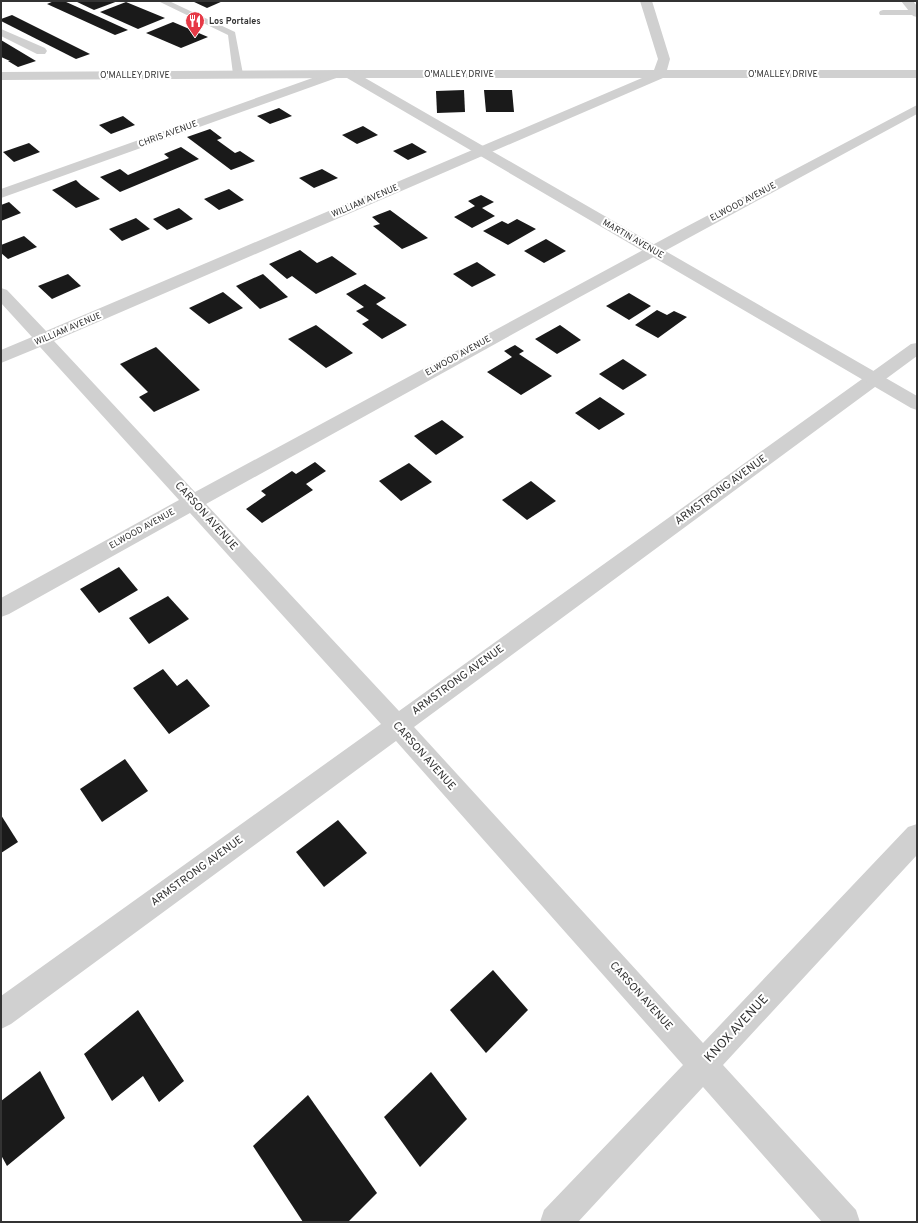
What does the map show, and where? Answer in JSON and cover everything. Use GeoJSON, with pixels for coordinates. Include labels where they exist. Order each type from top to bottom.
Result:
{"type":"FeatureCollection","features":[{"type":"Feature","properties":{"kind":"street"},"geometry":{"type":"LineString","coordinates":[[646,1],[664,60],[659,75]]}},
{"type":"Feature","properties":{"kind":"street"},"geometry":{"type":"LineString","coordinates":[[908,1],[917,13]]}},
{"type":"Feature","properties":{"kind":"street"},"geometry":{"type":"LineString","coordinates":[[1,32],[41,51]]}},
{"type":"Feature","properties":{"kind":"street","name":"O'MALLEY DRIVE"},"geometry":{"type":"LineString","coordinates":[[1,76],[238,74],[917,74]]}},
{"type":"Feature","properties":{"kind":"street","name":"MARTIN AVENUE"},"geometry":{"type":"LineString","coordinates":[[342,74],[481,151],[917,404]]}},
{"type":"Feature","properties":{"kind":"street","name":"CHRIS AVENUE"},"geometry":{"type":"LineString","coordinates":[[1,194],[342,74]]}},
{"type":"Feature","properties":{"kind":"street","name":"WILLIAM AVENUE"},"geometry":{"type":"LineString","coordinates":[[1,357],[659,75]]}},
{"type":"Feature","properties":{"kind":"street","name":"ELWOOD AVENUE"},"geometry":{"type":"LineString","coordinates":[[1,608],[193,501],[652,250],[917,110]]}},
{"type":"Feature","properties":{"kind":"street","name":"CARSON AVENUE"},"geometry":{"type":"LineString","coordinates":[[1,292],[397,725],[844,1222]]}},
{"type":"Feature","properties":{"kind":"street","name":"ARMSTRONG AVENUE"},"geometry":{"type":"LineString","coordinates":[[1,1014],[917,348]]}},
{"type":"Feature","properties":{"kind":"street","name":"KNOX AVENUE"},"geometry":{"type":"LineString","coordinates":[[556,1222],[917,836]]}},
{"type":"Feature","properties":{"kind":"lane"},"geometry":{"type":"LineString","coordinates":[[162,1],[232,34],[238,74]]}},
{"type":"Feature","properties":{"kind":"lane"},"geometry":{"type":"LineString","coordinates":[[884,13],[917,13]]}},
{"type":"Feature","properties":{"kind":"building"},"geometry":{"type":"Polygon","coordinates":[[[54,1],[64,1],[128,30],[115,35],[47,4],[54,1]]]}},
{"type":"Feature","properties":{"kind":"building"},"geometry":{"type":"Polygon","coordinates":[[[75,1],[118,1],[94,10],[75,1]]]}},
{"type":"Feature","properties":{"kind":"building"},"geometry":{"type":"Polygon","coordinates":[[[192,1],[223,1],[207,8],[192,1]]]}},
{"type":"Feature","properties":{"kind":"building"},"geometry":{"type":"Polygon","coordinates":[[[126,2],[165,18],[138,29],[100,12],[126,2]]]}},
{"type":"Feature","properties":{"kind":"building"},"geometry":{"type":"Polygon","coordinates":[[[12,15],[90,54],[76,59],[1,21],[1,19],[12,15]]]}},
{"type":"Feature","properties":{"kind":"building"},"geometry":{"type":"Polygon","coordinates":[[[173,22],[208,37],[181,48],[146,33],[173,22]]]}},
{"type":"Feature","properties":{"kind":"building"},"geometry":{"type":"Polygon","coordinates":[[[1,40],[36,61],[18,67],[1,57],[1,40]]]}},
{"type":"Feature","properties":{"kind":"building"},"geometry":{"type":"Polygon","coordinates":[[[464,90],[465,112],[437,113],[436,91],[464,90]]]}},
{"type":"Feature","properties":{"kind":"building"},"geometry":{"type":"Polygon","coordinates":[[[484,90],[512,90],[514,112],[486,112],[484,90]]]}},
{"type":"Feature","properties":{"kind":"building"},"geometry":{"type":"Polygon","coordinates":[[[279,108],[292,116],[270,124],[257,116],[279,108]]]}},
{"type":"Feature","properties":{"kind":"building"},"geometry":{"type":"Polygon","coordinates":[[[123,116],[135,125],[111,134],[99,125],[123,116]]]}},
{"type":"Feature","properties":{"kind":"building"},"geometry":{"type":"Polygon","coordinates":[[[363,126],[378,135],[357,144],[342,135],[363,126]]]}},
{"type":"Feature","properties":{"kind":"building"},"geometry":{"type":"Polygon","coordinates":[[[210,129],[222,138],[217,140],[235,153],[240,151],[255,161],[231,170],[187,137],[210,129]]]}},
{"type":"Feature","properties":{"kind":"building"},"geometry":{"type":"Polygon","coordinates":[[[29,143],[40,152],[14,162],[3,152],[29,143]]]}},
{"type":"Feature","properties":{"kind":"building"},"geometry":{"type":"Polygon","coordinates":[[[412,143],[427,152],[408,160],[393,151],[412,143]]]}},
{"type":"Feature","properties":{"kind":"building"},"geometry":{"type":"Polygon","coordinates":[[[181,147],[199,159],[120,192],[100,177],[120,169],[128,175],[169,158],[164,154],[181,147]]]}},
{"type":"Feature","properties":{"kind":"building"},"geometry":{"type":"Polygon","coordinates":[[[322,169],[338,178],[314,188],[299,178],[322,169]]]}},
{"type":"Feature","properties":{"kind":"building"},"geometry":{"type":"Polygon","coordinates":[[[76,180],[100,199],[76,208],[52,190],[76,180]]]}},
{"type":"Feature","properties":{"kind":"building"},"geometry":{"type":"Polygon","coordinates":[[[229,189],[244,200],[219,210],[204,199],[229,189]]]}},
{"type":"Feature","properties":{"kind":"building"},"geometry":{"type":"Polygon","coordinates":[[[481,195],[494,202],[482,208],[495,216],[472,228],[454,217],[475,206],[468,201],[481,195]]]}},
{"type":"Feature","properties":{"kind":"building"},"geometry":{"type":"Polygon","coordinates":[[[9,202],[21,213],[1,221],[1,205],[9,202]]]}},
{"type":"Feature","properties":{"kind":"building"},"geometry":{"type":"Polygon","coordinates":[[[179,208],[193,219],[167,230],[153,219],[179,208]]]}},
{"type":"Feature","properties":{"kind":"building"},"geometry":{"type":"Polygon","coordinates":[[[390,210],[428,238],[402,249],[373,226],[380,224],[372,217],[390,210]]]}},
{"type":"Feature","properties":{"kind":"building"},"geometry":{"type":"Polygon","coordinates":[[[136,218],[150,229],[122,241],[109,229],[136,218]]]}},
{"type":"Feature","properties":{"kind":"building"},"geometry":{"type":"Polygon","coordinates":[[[517,219],[536,229],[508,245],[483,231],[502,221],[508,224],[517,219]]]}},
{"type":"Feature","properties":{"kind":"building"},"geometry":{"type":"Polygon","coordinates":[[[24,236],[37,247],[8,259],[1,253],[1,245],[24,236]]]}},
{"type":"Feature","properties":{"kind":"building"},"geometry":{"type":"Polygon","coordinates":[[[546,239],[566,251],[544,263],[524,251],[546,239]]]}},
{"type":"Feature","properties":{"kind":"building"},"geometry":{"type":"Polygon","coordinates":[[[300,250],[317,263],[332,256],[357,274],[316,294],[292,276],[287,279],[269,264],[300,250]]]}},
{"type":"Feature","properties":{"kind":"building"},"geometry":{"type":"Polygon","coordinates":[[[477,262],[496,275],[472,287],[453,274],[477,262]]]}},
{"type":"Feature","properties":{"kind":"building"},"geometry":{"type":"Polygon","coordinates":[[[68,274],[81,286],[52,299],[38,286],[68,274]]]}},
{"type":"Feature","properties":{"kind":"building"},"geometry":{"type":"Polygon","coordinates":[[[263,274],[288,297],[260,309],[236,286],[263,274]]]}},
{"type":"Feature","properties":{"kind":"building"},"geometry":{"type":"Polygon","coordinates":[[[365,284],[386,298],[376,304],[407,325],[382,339],[362,324],[369,320],[356,311],[364,307],[346,294],[365,284]]]}},
{"type":"Feature","properties":{"kind":"building"},"geometry":{"type":"Polygon","coordinates":[[[223,292],[243,308],[209,324],[189,308],[223,292]]]}},
{"type":"Feature","properties":{"kind":"building"},"geometry":{"type":"Polygon","coordinates":[[[629,293],[651,306],[629,320],[606,306],[629,293]]]}},
{"type":"Feature","properties":{"kind":"building"},"geometry":{"type":"Polygon","coordinates":[[[657,310],[667,315],[674,311],[687,317],[658,338],[635,325],[657,310]]]}},
{"type":"Feature","properties":{"kind":"building"},"geometry":{"type":"Polygon","coordinates":[[[316,325],[353,353],[326,368],[288,339],[316,325]]]}},
{"type":"Feature","properties":{"kind":"building"},"geometry":{"type":"Polygon","coordinates":[[[560,325],[581,340],[557,354],[535,339],[560,325]]]}},
{"type":"Feature","properties":{"kind":"building"},"geometry":{"type":"Polygon","coordinates":[[[515,345],[524,351],[519,354],[552,376],[521,395],[487,372],[512,357],[504,351],[515,345]]]}},
{"type":"Feature","properties":{"kind":"building"},"geometry":{"type":"Polygon","coordinates":[[[156,347],[200,390],[154,412],[139,397],[148,392],[120,364],[156,347]]]}},
{"type":"Feature","properties":{"kind":"building"},"geometry":{"type":"Polygon","coordinates":[[[623,359],[647,375],[623,390],[599,374],[623,359]]]}},
{"type":"Feature","properties":{"kind":"building"},"geometry":{"type":"Polygon","coordinates":[[[600,397],[625,414],[599,430],[575,413],[600,397]]]}},
{"type":"Feature","properties":{"kind":"building"},"geometry":{"type":"Polygon","coordinates":[[[442,420],[464,437],[436,455],[414,436],[442,420]]]}},
{"type":"Feature","properties":{"kind":"building"},"geometry":{"type":"Polygon","coordinates":[[[315,462],[326,471],[306,484],[313,490],[262,523],[246,509],[266,495],[261,491],[292,471],[296,474],[315,462]]]}},
{"type":"Feature","properties":{"kind":"building"},"geometry":{"type":"Polygon","coordinates":[[[409,463],[432,482],[401,501],[379,481],[409,463]]]}},
{"type":"Feature","properties":{"kind":"building"},"geometry":{"type":"Polygon","coordinates":[[[531,481],[556,501],[527,520],[502,500],[531,481]]]}},
{"type":"Feature","properties":{"kind":"building"},"geometry":{"type":"Polygon","coordinates":[[[119,567],[138,590],[99,613],[80,589],[119,567]]]}},
{"type":"Feature","properties":{"kind":"building"},"geometry":{"type":"Polygon","coordinates":[[[168,596],[189,619],[149,644],[129,618],[168,596]]]}},
{"type":"Feature","properties":{"kind":"building"},"geometry":{"type":"Polygon","coordinates":[[[163,669],[177,686],[187,679],[210,706],[169,734],[133,688],[163,669]]]}},
{"type":"Feature","properties":{"kind":"building"},"geometry":{"type":"Polygon","coordinates":[[[125,759],[148,791],[102,822],[80,789],[125,759]]]}},
{"type":"Feature","properties":{"kind":"building"},"geometry":{"type":"Polygon","coordinates":[[[1,815],[18,842],[1,853],[1,815]]]}},
{"type":"Feature","properties":{"kind":"building"},"geometry":{"type":"Polygon","coordinates":[[[338,820],[367,853],[324,887],[296,852],[338,820]]]}},
{"type":"Feature","properties":{"kind":"building"},"geometry":{"type":"Polygon","coordinates":[[[493,970],[528,1010],[486,1053],[450,1010],[493,970]]]}},
{"type":"Feature","properties":{"kind":"building"},"geometry":{"type":"Polygon","coordinates":[[[138,1010],[184,1081],[159,1102],[143,1076],[112,1101],[84,1054],[138,1010]]]}},
{"type":"Feature","properties":{"kind":"building"},"geometry":{"type":"Polygon","coordinates":[[[40,1071],[65,1118],[7,1166],[1,1155],[1,1101],[40,1071]]]}},
{"type":"Feature","properties":{"kind":"building"},"geometry":{"type":"Polygon","coordinates":[[[431,1072],[467,1119],[420,1167],[384,1117],[431,1072]]]}},
{"type":"Feature","properties":{"kind":"building"},"geometry":{"type":"Polygon","coordinates":[[[308,1095],[377,1193],[348,1222],[303,1222],[253,1146],[308,1095]]]}},
{"type":"Feature","properties":{"kind":"place","name":"Los Portales"},"geometry":{"type":"Point","coordinates":[195,38]}}]}
